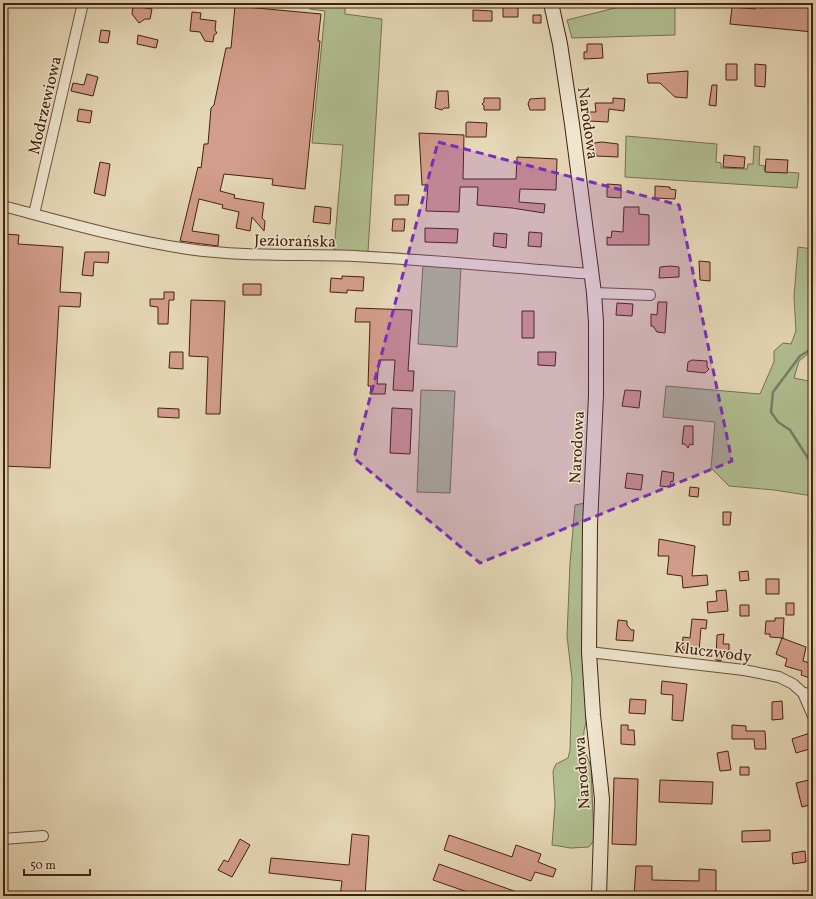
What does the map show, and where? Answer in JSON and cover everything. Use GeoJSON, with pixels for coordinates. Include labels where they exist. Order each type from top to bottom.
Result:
{"type":"FeatureCollection","features":[{"type":"Feature","properties":{"kind":"street","name":"Modrzewiowa"},"geometry":{"type":"LineString","coordinates":[[34,214],[83,3]]}},
{"type":"Feature","properties":{"kind":"street","name":"Narodowa"},"geometry":{"type":"LineString","coordinates":[[551,3],[564,72],[594,293],[596,395],[590,525],[589,652],[593,715],[602,799],[599,896]]}},
{"type":"Feature","properties":{"kind":"street","name":"Jeziorańska"},"geometry":{"type":"LineString","coordinates":[[3,206],[130,238],[187,249],[228,254],[299,254],[393,258],[592,274]]}},
{"type":"Feature","properties":{"kind":"street"},"geometry":{"type":"LineString","coordinates":[[594,293],[650,295]]}},
{"type":"Feature","properties":{"kind":"street","name":"Kluczwody"},"geometry":{"type":"LineString","coordinates":[[589,652],[753,671],[779,677],[809,693],[813,716]]}},
{"type":"Feature","properties":{"kind":"street"},"geometry":{"type":"LineString","coordinates":[[3,840],[43,836]]}},
{"type":"Feature","properties":{"kind":"highlighted area"},"geometry":{"type":"Polygon","coordinates":[[[438,142],[679,205],[732,461],[480,563],[354,458],[438,142]]]}},
{"type":"Feature","properties":{"kind":"green space"},"geometry":{"type":"Polygon","coordinates":[[[311,3],[345,3],[345,14],[382,19],[368,252],[334,250],[343,145],[312,143],[325,11],[310,9],[311,3]]]}},
{"type":"Feature","properties":{"kind":"green space"},"geometry":{"type":"Polygon","coordinates":[[[675,4],[675,35],[572,38],[567,20],[619,7],[675,4]]]}},
{"type":"Feature","properties":{"kind":"green space"},"geometry":{"type":"Polygon","coordinates":[[[626,136],[717,144],[716,162],[721,163],[721,168],[747,169],[748,164],[753,164],[754,146],[760,147],[759,165],[765,166],[764,170],[799,173],[797,188],[625,177],[626,136]]]}},
{"type":"Feature","properties":{"kind":"green space"},"geometry":{"type":"Polygon","coordinates":[[[798,247],[813,249],[813,350],[799,361],[794,378],[813,382],[813,496],[774,490],[729,486],[711,468],[715,422],[663,417],[666,386],[760,394],[774,362],[774,351],[783,343],[791,344],[796,331],[794,297],[798,247]]]}},
{"type":"Feature","properties":{"kind":"green space"},"geometry":{"type":"Polygon","coordinates":[[[423,265],[461,266],[457,347],[418,344],[423,265]]]}},
{"type":"Feature","properties":{"kind":"green space"},"geometry":{"type":"Polygon","coordinates":[[[421,390],[455,391],[450,493],[417,492],[421,390]]]}},
{"type":"Feature","properties":{"kind":"green space"},"geometry":{"type":"Polygon","coordinates":[[[585,503],[583,613],[586,722],[583,747],[591,766],[594,840],[589,847],[571,848],[552,845],[555,805],[553,771],[556,764],[568,758],[570,750],[572,679],[567,636],[570,564],[575,505],[585,503]]]}},
{"type":"Feature","properties":{"kind":"building"},"geometry":{"type":"Polygon","coordinates":[[[764,3],[813,3],[813,32],[730,24],[732,7],[755,9],[755,7],[764,8],[764,3]]]}},
{"type":"Feature","properties":{"kind":"building"},"geometry":{"type":"Polygon","coordinates":[[[503,4],[518,4],[518,17],[503,17],[503,4]]]}},
{"type":"Feature","properties":{"kind":"building"},"geometry":{"type":"Polygon","coordinates":[[[133,6],[152,9],[150,19],[145,19],[139,23],[132,14],[133,6]]]}},
{"type":"Feature","properties":{"kind":"building"},"geometry":{"type":"Polygon","coordinates":[[[235,6],[321,14],[318,41],[320,41],[305,189],[272,185],[273,179],[224,174],[220,191],[235,195],[234,198],[264,203],[262,218],[265,221],[264,231],[252,217],[250,231],[236,228],[239,212],[222,208],[223,205],[199,199],[192,231],[219,235],[218,246],[180,241],[198,167],[201,168],[204,144],[208,144],[211,108],[214,105],[226,48],[231,48],[235,6]]]}},
{"type":"Feature","properties":{"kind":"building"},"geometry":{"type":"Polygon","coordinates":[[[473,10],[492,11],[492,21],[473,21],[473,10]]]}},
{"type":"Feature","properties":{"kind":"building"},"geometry":{"type":"Polygon","coordinates":[[[192,12],[201,13],[200,19],[216,21],[215,30],[217,33],[214,35],[213,42],[205,41],[200,32],[190,31],[192,12]]]}},
{"type":"Feature","properties":{"kind":"building"},"geometry":{"type":"Polygon","coordinates":[[[533,15],[541,15],[541,23],[533,23],[533,15]]]}},
{"type":"Feature","properties":{"kind":"building"},"geometry":{"type":"Polygon","coordinates":[[[101,30],[110,31],[108,43],[99,42],[101,30]]]}},
{"type":"Feature","properties":{"kind":"building"},"geometry":{"type":"Polygon","coordinates":[[[138,35],[158,40],[156,48],[137,44],[138,35]]]}},
{"type":"Feature","properties":{"kind":"building"},"geometry":{"type":"Polygon","coordinates":[[[587,44],[602,44],[603,58],[584,59],[584,52],[587,52],[587,44]]]}},
{"type":"Feature","properties":{"kind":"building"},"geometry":{"type":"Polygon","coordinates":[[[726,64],[737,64],[737,80],[726,80],[726,64]]]}},
{"type":"Feature","properties":{"kind":"building"},"geometry":{"type":"Polygon","coordinates":[[[755,64],[766,65],[765,87],[755,86],[755,64]]]}},
{"type":"Feature","properties":{"kind":"building"},"geometry":{"type":"Polygon","coordinates":[[[688,71],[687,98],[675,97],[660,83],[648,83],[647,74],[688,71]]]}},
{"type":"Feature","properties":{"kind":"building"},"geometry":{"type":"Polygon","coordinates":[[[87,74],[98,77],[93,96],[71,91],[73,83],[84,85],[87,74]]]}},
{"type":"Feature","properties":{"kind":"building"},"geometry":{"type":"Polygon","coordinates":[[[712,85],[717,85],[716,106],[709,105],[712,85]]]}},
{"type":"Feature","properties":{"kind":"building"},"geometry":{"type":"Polygon","coordinates":[[[437,91],[448,91],[449,108],[444,108],[442,110],[435,108],[437,91]]]}},
{"type":"Feature","properties":{"kind":"building"},"geometry":{"type":"Polygon","coordinates":[[[484,98],[500,98],[500,110],[484,110],[484,106],[482,104],[484,102],[484,98]]]}},
{"type":"Feature","properties":{"kind":"building"},"geometry":{"type":"Polygon","coordinates":[[[545,98],[545,110],[530,110],[528,104],[530,99],[545,98]]]}},
{"type":"Feature","properties":{"kind":"building"},"geometry":{"type":"Polygon","coordinates":[[[613,98],[625,99],[624,111],[609,109],[608,122],[589,121],[589,112],[596,112],[595,103],[613,103],[613,98]]]}},
{"type":"Feature","properties":{"kind":"building"},"geometry":{"type":"Polygon","coordinates":[[[79,109],[92,111],[90,123],[77,121],[79,109]]]}},
{"type":"Feature","properties":{"kind":"building"},"geometry":{"type":"Polygon","coordinates":[[[466,123],[487,123],[486,137],[466,137],[466,123]]]}},
{"type":"Feature","properties":{"kind":"building"},"geometry":{"type":"Polygon","coordinates":[[[419,133],[464,135],[463,179],[516,179],[517,157],[557,159],[556,190],[520,189],[519,202],[545,204],[544,213],[477,205],[478,187],[460,187],[459,212],[426,211],[428,185],[422,185],[419,133]]]}},
{"type":"Feature","properties":{"kind":"building"},"geometry":{"type":"Polygon","coordinates":[[[602,142],[618,144],[618,157],[596,156],[596,153],[593,153],[594,143],[602,142]]]}},
{"type":"Feature","properties":{"kind":"building"},"geometry":{"type":"Polygon","coordinates":[[[724,155],[745,157],[744,168],[723,167],[724,155]]]}},
{"type":"Feature","properties":{"kind":"building"},"geometry":{"type":"Polygon","coordinates":[[[766,159],[788,160],[787,173],[765,172],[766,159]]]}},
{"type":"Feature","properties":{"kind":"building"},"geometry":{"type":"Polygon","coordinates":[[[100,162],[110,164],[105,196],[94,193],[100,162]]]}},
{"type":"Feature","properties":{"kind":"building"},"geometry":{"type":"Polygon","coordinates":[[[607,184],[621,185],[621,198],[607,197],[607,184]]]}},
{"type":"Feature","properties":{"kind":"building"},"geometry":{"type":"Polygon","coordinates":[[[655,186],[670,187],[670,189],[676,190],[675,199],[655,198],[655,186]]]}},
{"type":"Feature","properties":{"kind":"building"},"geometry":{"type":"Polygon","coordinates":[[[395,195],[409,195],[408,205],[395,205],[395,195]]]}},
{"type":"Feature","properties":{"kind":"building"},"geometry":{"type":"Polygon","coordinates":[[[315,206],[331,208],[330,224],[313,222],[315,206]]]}},
{"type":"Feature","properties":{"kind":"building"},"geometry":{"type":"Polygon","coordinates":[[[624,207],[639,207],[639,214],[649,215],[649,245],[607,245],[607,237],[611,238],[612,231],[623,232],[624,207]]]}},
{"type":"Feature","properties":{"kind":"building"},"geometry":{"type":"Polygon","coordinates":[[[393,219],[405,219],[404,231],[392,231],[393,219]]]}},
{"type":"Feature","properties":{"kind":"building"},"geometry":{"type":"Polygon","coordinates":[[[425,228],[458,229],[457,243],[425,242],[425,228]]]}},
{"type":"Feature","properties":{"kind":"building"},"geometry":{"type":"Polygon","coordinates":[[[529,232],[542,233],[541,247],[528,246],[529,232]]]}},
{"type":"Feature","properties":{"kind":"building"},"geometry":{"type":"Polygon","coordinates":[[[494,233],[507,234],[506,248],[493,246],[494,233]]]}},
{"type":"Feature","properties":{"kind":"building"},"geometry":{"type":"Polygon","coordinates":[[[3,234],[19,235],[18,244],[63,247],[60,292],[81,293],[80,307],[59,306],[50,468],[3,466],[3,234]]]}},
{"type":"Feature","properties":{"kind":"building"},"geometry":{"type":"Polygon","coordinates":[[[85,252],[109,252],[108,263],[94,262],[93,276],[82,275],[85,252]]]}},
{"type":"Feature","properties":{"kind":"building"},"geometry":{"type":"Polygon","coordinates":[[[699,261],[710,262],[710,281],[700,280],[699,261]]]}},
{"type":"Feature","properties":{"kind":"building"},"geometry":{"type":"Polygon","coordinates":[[[660,267],[679,267],[679,277],[659,278],[660,267]]]}},
{"type":"Feature","properties":{"kind":"building"},"geometry":{"type":"Polygon","coordinates":[[[342,276],[364,277],[363,291],[347,290],[347,293],[330,292],[331,278],[342,279],[342,276]]]}},
{"type":"Feature","properties":{"kind":"building"},"geometry":{"type":"Polygon","coordinates":[[[243,284],[261,284],[261,295],[243,295],[243,284]]]}},
{"type":"Feature","properties":{"kind":"building"},"geometry":{"type":"Polygon","coordinates":[[[164,292],[174,292],[174,300],[169,300],[168,324],[158,324],[158,307],[150,306],[150,299],[164,299],[164,292]]]}},
{"type":"Feature","properties":{"kind":"building"},"geometry":{"type":"Polygon","coordinates":[[[191,300],[225,301],[220,414],[206,414],[208,357],[189,356],[191,300]]]}},
{"type":"Feature","properties":{"kind":"building"},"geometry":{"type":"Polygon","coordinates":[[[658,302],[667,302],[665,333],[657,332],[653,326],[651,326],[651,314],[657,315],[658,302]]]}},
{"type":"Feature","properties":{"kind":"building"},"geometry":{"type":"Polygon","coordinates":[[[617,303],[633,304],[632,316],[616,315],[617,303]]]}},
{"type":"Feature","properties":{"kind":"building"},"geometry":{"type":"Polygon","coordinates":[[[356,308],[412,310],[408,371],[414,371],[413,391],[393,390],[395,360],[379,360],[377,384],[386,384],[385,394],[370,394],[371,386],[368,386],[370,322],[355,322],[356,308]]]}},
{"type":"Feature","properties":{"kind":"building"},"geometry":{"type":"Polygon","coordinates":[[[522,311],[534,311],[534,338],[522,338],[522,311]]]}},
{"type":"Feature","properties":{"kind":"building"},"geometry":{"type":"Polygon","coordinates":[[[170,352],[183,352],[183,369],[169,368],[170,352]]]}},
{"type":"Feature","properties":{"kind":"building"},"geometry":{"type":"Polygon","coordinates":[[[538,352],[556,352],[555,366],[538,365],[538,352]]]}},
{"type":"Feature","properties":{"kind":"building"},"geometry":{"type":"Polygon","coordinates":[[[692,360],[707,361],[707,367],[709,369],[705,373],[687,371],[688,362],[692,360]]]}},
{"type":"Feature","properties":{"kind":"building"},"geometry":{"type":"Polygon","coordinates":[[[625,390],[641,391],[639,408],[622,406],[625,390]]]}},
{"type":"Feature","properties":{"kind":"building"},"geometry":{"type":"Polygon","coordinates":[[[158,408],[179,409],[179,418],[158,417],[158,408]]]}},
{"type":"Feature","properties":{"kind":"building"},"geometry":{"type":"Polygon","coordinates":[[[392,408],[412,409],[410,454],[390,453],[392,408]]]}},
{"type":"Feature","properties":{"kind":"building"},"geometry":{"type":"Polygon","coordinates":[[[684,426],[693,426],[693,445],[690,444],[688,448],[685,444],[682,444],[684,426]]]}},
{"type":"Feature","properties":{"kind":"building"},"geometry":{"type":"Polygon","coordinates":[[[662,471],[674,473],[673,482],[671,481],[670,487],[660,486],[662,471]]]}},
{"type":"Feature","properties":{"kind":"building"},"geometry":{"type":"Polygon","coordinates":[[[627,473],[643,475],[641,490],[625,488],[627,473]]]}},
{"type":"Feature","properties":{"kind":"building"},"geometry":{"type":"Polygon","coordinates":[[[690,487],[699,488],[698,497],[689,496],[690,487]]]}},
{"type":"Feature","properties":{"kind":"building"},"geometry":{"type":"Polygon","coordinates":[[[723,512],[731,512],[730,525],[723,525],[723,512]]]}},
{"type":"Feature","properties":{"kind":"building"},"geometry":{"type":"Polygon","coordinates":[[[659,539],[695,546],[692,576],[707,575],[708,585],[683,588],[682,576],[667,574],[669,556],[658,556],[659,539]]]}},
{"type":"Feature","properties":{"kind":"building"},"geometry":{"type":"Polygon","coordinates":[[[748,571],[749,580],[740,581],[739,572],[748,571]]]}},
{"type":"Feature","properties":{"kind":"building"},"geometry":{"type":"Polygon","coordinates":[[[766,579],[779,579],[779,594],[766,594],[766,579]]]}},
{"type":"Feature","properties":{"kind":"building"},"geometry":{"type":"Polygon","coordinates":[[[726,590],[728,611],[708,613],[707,602],[717,601],[716,591],[726,590]]]}},
{"type":"Feature","properties":{"kind":"building"},"geometry":{"type":"Polygon","coordinates":[[[786,603],[794,603],[794,615],[786,615],[786,603]]]}},
{"type":"Feature","properties":{"kind":"building"},"geometry":{"type":"Polygon","coordinates":[[[740,605],[749,605],[749,616],[740,616],[740,605]]]}},
{"type":"Feature","properties":{"kind":"building"},"geometry":{"type":"Polygon","coordinates":[[[775,618],[784,618],[783,638],[770,637],[770,634],[765,634],[766,621],[775,621],[775,618]]]}},
{"type":"Feature","properties":{"kind":"building"},"geometry":{"type":"Polygon","coordinates":[[[692,619],[707,620],[706,629],[701,628],[699,651],[682,650],[683,637],[690,638],[692,619]]]}},
{"type":"Feature","properties":{"kind":"building"},"geometry":{"type":"Polygon","coordinates":[[[618,620],[627,621],[627,625],[631,630],[634,630],[633,641],[616,640],[618,620]]]}},
{"type":"Feature","properties":{"kind":"building"},"geometry":{"type":"Polygon","coordinates":[[[724,634],[723,644],[729,644],[729,656],[722,656],[721,661],[716,660],[717,635],[724,634]]]}},
{"type":"Feature","properties":{"kind":"building"},"geometry":{"type":"Polygon","coordinates":[[[782,638],[806,647],[803,661],[813,664],[813,679],[801,675],[802,671],[785,666],[787,659],[776,654],[782,638]]]}},
{"type":"Feature","properties":{"kind":"building"},"geometry":{"type":"Polygon","coordinates":[[[662,681],[687,684],[683,721],[672,720],[673,695],[661,694],[662,681]]]}},
{"type":"Feature","properties":{"kind":"building"},"geometry":{"type":"Polygon","coordinates":[[[630,699],[646,700],[645,714],[629,713],[630,699]]]}},
{"type":"Feature","properties":{"kind":"building"},"geometry":{"type":"Polygon","coordinates":[[[782,701],[783,719],[772,720],[772,702],[782,701]]]}},
{"type":"Feature","properties":{"kind":"building"},"geometry":{"type":"Polygon","coordinates":[[[621,725],[628,725],[628,730],[634,730],[635,745],[621,744],[621,725]]]}},
{"type":"Feature","properties":{"kind":"building"},"geometry":{"type":"Polygon","coordinates":[[[732,725],[746,726],[746,731],[765,731],[766,749],[755,749],[754,739],[732,739],[732,725]]]}},
{"type":"Feature","properties":{"kind":"building"},"geometry":{"type":"Polygon","coordinates":[[[813,732],[813,748],[796,753],[792,739],[813,732]]]}},
{"type":"Feature","properties":{"kind":"building"},"geometry":{"type":"Polygon","coordinates":[[[728,751],[731,770],[720,771],[717,753],[728,751]]]}},
{"type":"Feature","properties":{"kind":"building"},"geometry":{"type":"Polygon","coordinates":[[[740,767],[749,767],[749,775],[740,775],[740,767]]]}},
{"type":"Feature","properties":{"kind":"building"},"geometry":{"type":"Polygon","coordinates":[[[614,778],[638,779],[636,845],[612,844],[614,778]]]}},
{"type":"Feature","properties":{"kind":"building"},"geometry":{"type":"Polygon","coordinates":[[[813,779],[813,804],[802,807],[796,783],[813,779]]]}},
{"type":"Feature","properties":{"kind":"building"},"geometry":{"type":"Polygon","coordinates":[[[660,780],[713,782],[712,804],[659,802],[660,780]]]}},
{"type":"Feature","properties":{"kind":"building"},"geometry":{"type":"Polygon","coordinates":[[[770,830],[770,841],[742,842],[742,831],[770,830]]]}},
{"type":"Feature","properties":{"kind":"building"},"geometry":{"type":"Polygon","coordinates":[[[352,834],[369,836],[365,896],[340,896],[342,881],[269,873],[271,858],[349,865],[352,834]]]}},
{"type":"Feature","properties":{"kind":"building"},"geometry":{"type":"Polygon","coordinates":[[[449,835],[512,857],[516,845],[541,854],[538,862],[556,869],[553,877],[535,872],[531,881],[444,850],[449,835]]]}},
{"type":"Feature","properties":{"kind":"building"},"geometry":{"type":"Polygon","coordinates":[[[240,839],[250,845],[232,877],[218,870],[224,860],[228,862],[240,839]]]}},
{"type":"Feature","properties":{"kind":"building"},"geometry":{"type":"Polygon","coordinates":[[[805,851],[806,862],[793,864],[792,853],[805,851]]]}},
{"type":"Feature","properties":{"kind":"building"},"geometry":{"type":"Polygon","coordinates":[[[439,864],[525,895],[479,896],[433,880],[439,864]]]}},
{"type":"Feature","properties":{"kind":"building"},"geometry":{"type":"Polygon","coordinates":[[[636,866],[652,866],[652,880],[699,881],[699,869],[716,870],[716,896],[634,896],[636,866]]]}},
{"type":"Feature","properties":{"kind":"waterway"},"geometry":{"type":"LineString","coordinates":[[813,348],[800,356],[773,392],[771,412],[778,422],[790,430],[813,466]]}}]}
